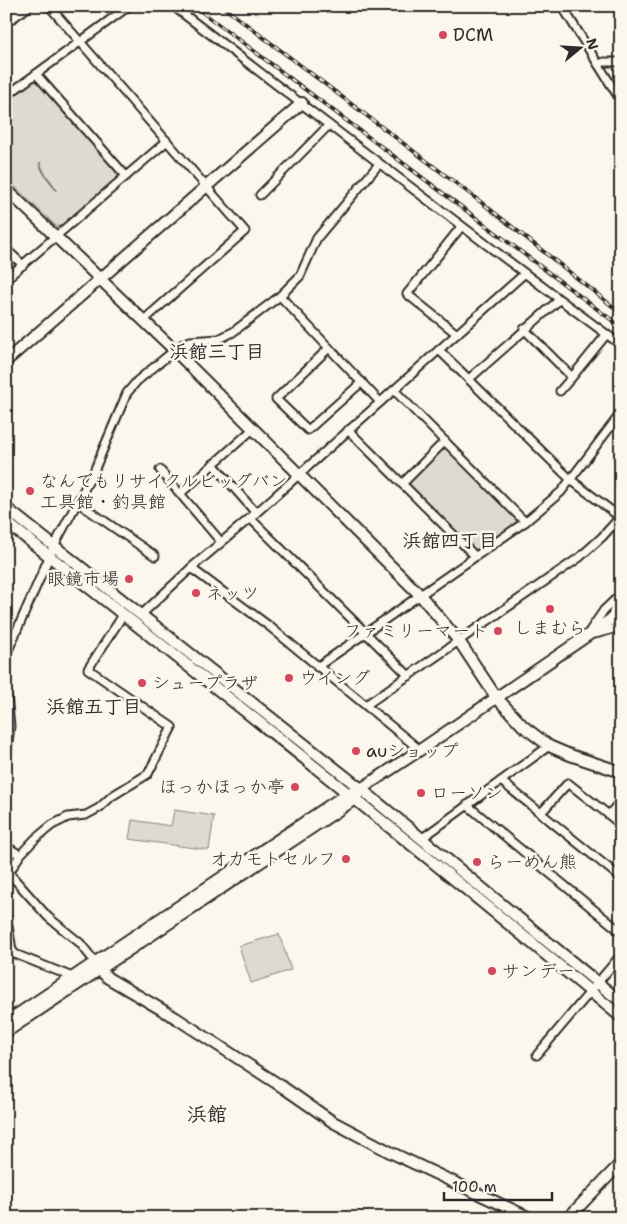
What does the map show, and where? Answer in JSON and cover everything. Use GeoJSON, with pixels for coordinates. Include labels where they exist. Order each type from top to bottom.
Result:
{"type":"FeatureCollection","features":[{"type":"Feature","properties":{"kind":"street"},"geometry":{"type":"LineString","coordinates":[[6,21],[27,6]]}},
{"type":"Feature","properties":{"kind":"street"},"geometry":{"type":"LineString","coordinates":[[49,6],[245,231],[144,320]]}},
{"type":"Feature","properties":{"kind":"street"},"geometry":{"type":"LineString","coordinates":[[6,96],[130,6]]}},
{"type":"Feature","properties":{"kind":"street"},"geometry":{"type":"LineString","coordinates":[[173,6],[302,103],[461,227],[621,345]]}},
{"type":"Feature","properties":{"kind":"street"},"geometry":{"type":"LineString","coordinates":[[562,6],[621,101]]}},
{"type":"Feature","properties":{"kind":"street"},"geometry":{"type":"LineString","coordinates":[[598,64],[621,62]]}},
{"type":"Feature","properties":{"kind":"street"},"geometry":{"type":"LineString","coordinates":[[36,74],[126,176]]}},
{"type":"Feature","properties":{"kind":"street"},"geometry":{"type":"LineString","coordinates":[[6,361],[302,103]]}},
{"type":"Feature","properties":{"kind":"street"},"geometry":{"type":"LineString","coordinates":[[260,195],[329,125]]}},
{"type":"Feature","properties":{"kind":"street"},"geometry":{"type":"LineString","coordinates":[[6,279],[167,141]]}},
{"type":"Feature","properties":{"kind":"street"},"geometry":{"type":"LineString","coordinates":[[6,655],[54,546],[94,471],[127,393],[137,381],[181,345],[190,341],[219,339],[233,332],[280,296],[300,276],[317,238],[379,164]]}},
{"type":"Feature","properties":{"kind":"street"},"geometry":{"type":"LineString","coordinates":[[6,189],[144,320],[420,595],[460,641],[496,697],[523,726],[549,746],[621,772]]}},
{"type":"Feature","properties":{"kind":"street"},"geometry":{"type":"LineString","coordinates":[[457,334],[407,294],[461,227]]}},
{"type":"Feature","properties":{"kind":"street"},"geometry":{"type":"LineString","coordinates":[[6,249],[23,265]]}},
{"type":"Feature","properties":{"kind":"street"},"geometry":{"type":"LineString","coordinates":[[141,615],[191,568],[524,274]]}},
{"type":"Feature","properties":{"kind":"street"},"geometry":{"type":"LineString","coordinates":[[280,296],[380,402]]}},
{"type":"Feature","properties":{"kind":"street"},"geometry":{"type":"LineString","coordinates":[[468,378],[559,300]]}},
{"type":"Feature","properties":{"kind":"street"},"geometry":{"type":"LineString","coordinates":[[524,329],[572,377]]}},
{"type":"Feature","properties":{"kind":"street"},"geometry":{"type":"LineString","coordinates":[[560,391],[606,334]]}},
{"type":"Feature","properties":{"kind":"street"},"geometry":{"type":"LineString","coordinates":[[330,348],[276,398],[308,430],[362,382]]}},
{"type":"Feature","properties":{"kind":"street"},"geometry":{"type":"LineString","coordinates":[[366,705],[580,557],[620,517],[571,480],[439,350]]}},
{"type":"Feature","properties":{"kind":"street"},"geometry":{"type":"LineString","coordinates":[[394,390],[525,522]]}},
{"type":"Feature","properties":{"kind":"street"},"geometry":{"type":"LineString","coordinates":[[317,667],[551,502],[571,480],[621,413]]}},
{"type":"Feature","properties":{"kind":"street"},"geometry":{"type":"LineString","coordinates":[[181,493],[253,429]]}},
{"type":"Feature","properties":{"kind":"street"},"geometry":{"type":"LineString","coordinates":[[348,430],[475,556]]}},
{"type":"Feature","properties":{"kind":"street"},"geometry":{"type":"LineString","coordinates":[[402,484],[445,441]]}},
{"type":"Feature","properties":{"kind":"street"},"geometry":{"type":"LineString","coordinates":[[213,464],[253,515],[365,633],[409,676]]}},
{"type":"Feature","properties":{"kind":"street"},"geometry":{"type":"LineString","coordinates":[[160,470],[221,542]]}},
{"type":"Feature","properties":{"kind":"street"},"geometry":{"type":"LineString","coordinates":[[77,502],[155,556]]}},
{"type":"Feature","properties":{"kind":"street"},"geometry":{"type":"LineString","coordinates":[[6,508],[361,789],[621,1002]]}},
{"type":"Feature","properties":{"kind":"street"},"geometry":{"type":"LineString","coordinates":[[6,522],[452,876],[621,1017]]}},
{"type":"Feature","properties":{"kind":"street"},"geometry":{"type":"LineString","coordinates":[[191,568],[269,626],[420,750]]}},
{"type":"Feature","properties":{"kind":"street"},"geometry":{"type":"LineString","coordinates":[[587,636],[604,610],[621,594]]}},
{"type":"Feature","properties":{"kind":"street"},"geometry":{"type":"LineString","coordinates":[[6,1020],[209,898],[361,789],[587,636],[617,618],[615,611],[621,607]]}},
{"type":"Feature","properties":{"kind":"street"},"geometry":{"type":"LineString","coordinates":[[123,615],[88,669],[172,727],[148,774],[112,796],[99,808],[86,815],[68,817],[52,825],[34,839],[20,855],[8,875],[48,917],[80,943],[108,978],[188,1026],[333,1122],[392,1154],[530,1218]]}},
{"type":"Feature","properties":{"kind":"street"},"geometry":{"type":"LineString","coordinates":[[587,636],[621,627]]}},
{"type":"Feature","properties":{"kind":"street"},"geometry":{"type":"LineString","coordinates":[[6,686],[10,726],[6,759]]}},
{"type":"Feature","properties":{"kind":"street"},"geometry":{"type":"LineString","coordinates":[[421,839],[549,746]]}},
{"type":"Feature","properties":{"kind":"street"},"geometry":{"type":"LineString","coordinates":[[501,781],[621,878]]}},
{"type":"Feature","properties":{"kind":"street"},"geometry":{"type":"LineString","coordinates":[[541,813],[568,783],[621,825]]}},
{"type":"Feature","properties":{"kind":"street"},"geometry":{"type":"LineString","coordinates":[[609,815],[621,800]]}},
{"type":"Feature","properties":{"kind":"street"},"geometry":{"type":"LineString","coordinates":[[467,805],[621,932]]}},
{"type":"Feature","properties":{"kind":"street"},"geometry":{"type":"LineString","coordinates":[[6,846],[20,855]]}},
{"type":"Feature","properties":{"kind":"street"},"geometry":{"type":"LineString","coordinates":[[6,914],[12,950],[15,954],[77,979]]}},
{"type":"Feature","properties":{"kind":"street"},"geometry":{"type":"LineString","coordinates":[[537,1055],[621,955]]}},
{"type":"Feature","properties":{"kind":"street"},"geometry":{"type":"LineString","coordinates":[[6,1032],[77,979]]}},
{"type":"Feature","properties":{"kind":"street"},"geometry":{"type":"LineString","coordinates":[[568,1218],[621,1163]]}},
{"type":"Feature","properties":{"kind":"shaded area"},"geometry":{"type":"Polygon","coordinates":[[[38,81],[119,173],[120,178],[62,227],[56,226],[6,178],[6,101],[32,82],[38,81]]]}},
{"type":"Feature","properties":{"kind":"shaded area"},"geometry":{"type":"Polygon","coordinates":[[[446,447],[517,519],[517,523],[478,550],[473,549],[409,486],[409,481],[446,447]]]}},
{"type":"Feature","properties":{"kind":"shaded area"},"geometry":{"type":"Polygon","coordinates":[[[174,810],[214,816],[209,850],[129,839],[132,820],[171,826],[174,810]]]}},
{"type":"Feature","properties":{"kind":"shaded area"},"geometry":{"type":"Polygon","coordinates":[[[279,934],[291,970],[251,983],[239,946],[279,934]]]}},
{"type":"Feature","properties":{"kind":"waterway"},"geometry":{"type":"LineString","coordinates":[[40,163],[56,190]]}},
{"type":"Feature","properties":{"kind":"railway"},"geometry":{"type":"LineString","coordinates":[[194,6],[621,327]]}},
{"type":"Feature","properties":{"kind":"railway"},"geometry":{"type":"LineString","coordinates":[[222,6],[486,206],[621,313]]}},
{"type":"Feature","properties":{"kind":"place","name":"DCM"},"geometry":{"type":"Point","coordinates":[443,35]}},
{"type":"Feature","properties":{"kind":"place","name":"なんでもリサイクルビッグバン 工具館・釣具館"},"geometry":{"type":"Point","coordinates":[30,491]}},
{"type":"Feature","properties":{"kind":"place","name":"眼鏡市場"},"geometry":{"type":"Point","coordinates":[129,579]}},
{"type":"Feature","properties":{"kind":"place","name":"ネッツ"},"geometry":{"type":"Point","coordinates":[196,593]}},
{"type":"Feature","properties":{"kind":"place","name":"しまむら"},"geometry":{"type":"Point","coordinates":[550,609]}},
{"type":"Feature","properties":{"kind":"place","name":"ファミリーマート"},"geometry":{"type":"Point","coordinates":[498,631]}},
{"type":"Feature","properties":{"kind":"place","name":"ウイング"},"geometry":{"type":"Point","coordinates":[289,678]}},
{"type":"Feature","properties":{"kind":"place","name":"シュープラザ"},"geometry":{"type":"Point","coordinates":[142,683]}},
{"type":"Feature","properties":{"kind":"place","name":"auショップ"},"geometry":{"type":"Point","coordinates":[356,751]}},
{"type":"Feature","properties":{"kind":"place","name":"ほっかほっか亭"},"geometry":{"type":"Point","coordinates":[295,787]}},
{"type":"Feature","properties":{"kind":"place","name":"ローソン"},"geometry":{"type":"Point","coordinates":[421,793]}},
{"type":"Feature","properties":{"kind":"place","name":"オカモトセルフ"},"geometry":{"type":"Point","coordinates":[346,859]}},
{"type":"Feature","properties":{"kind":"place","name":"らーめん熊"},"geometry":{"type":"Point","coordinates":[477,862]}},
{"type":"Feature","properties":{"kind":"place","name":"サンデー"},"geometry":{"type":"Point","coordinates":[492,971]}},
{"type":"Feature","properties":{"kind":"district","name":"浜館三丁目"},"geometry":{"type":"Point","coordinates":[217,351]}},
{"type":"Feature","properties":{"kind":"district","name":"浜館四丁目"},"geometry":{"type":"Point","coordinates":[450,540]}},
{"type":"Feature","properties":{"kind":"district","name":"浜館五丁目"},"geometry":{"type":"Point","coordinates":[94,706]}},
{"type":"Feature","properties":{"kind":"district","name":"浜館"},"geometry":{"type":"Point","coordinates":[207,1114]}}]}
